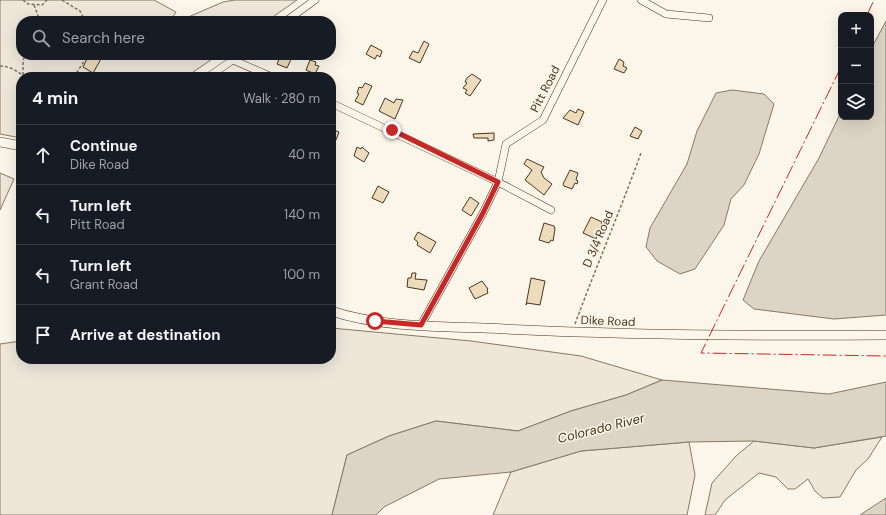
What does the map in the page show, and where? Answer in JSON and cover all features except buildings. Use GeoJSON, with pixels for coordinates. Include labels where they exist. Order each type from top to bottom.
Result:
{"type":"FeatureCollection","features":[{"type":"Feature","properties":{"kind":"street"},"geometry":{"type":"LineString","coordinates":[[293,16],[315,0]]}},
{"type":"Feature","properties":{"kind":"street","name":"Pitt Road"},"geometry":{"type":"LineString","coordinates":[[421,325],[483,213],[498,182],[506,144],[543,120],[603,0]]}},
{"type":"Feature","properties":{"kind":"street"},"geometry":{"type":"LineString","coordinates":[[641,0],[666,14],[709,18]]}},
{"type":"Feature","properties":{"kind":"street"},"geometry":{"type":"LineString","coordinates":[[215,72],[233,60],[261,72]]}},
{"type":"Feature","properties":{"kind":"street"},"geometry":{"type":"LineString","coordinates":[[336,105],[498,182],[551,210]]}},
{"type":"Feature","properties":{"kind":"street"},"geometry":{"type":"LineString","coordinates":[[0,142],[16,145]]}},
{"type":"Feature","properties":{"kind":"street","name":"Dike Road"},"geometry":{"type":"LineString","coordinates":[[336,312],[375,321],[421,325],[572,332],[713,336],[886,336]]}},
{"type":"Feature","properties":{"kind":"path"},"geometry":{"type":"LineString","coordinates":[[23,0],[28,4],[42,5],[48,0]]}},
{"type":"Feature","properties":{"kind":"path"},"geometry":{"type":"LineString","coordinates":[[62,0],[80,11],[82,16]]}},
{"type":"Feature","properties":{"kind":"path"},"geometry":{"type":"LineString","coordinates":[[34,4],[38,16]]}},
{"type":"Feature","properties":{"kind":"path"},"geometry":{"type":"LineString","coordinates":[[23,60],[23,72]]}},
{"type":"Feature","properties":{"kind":"path"},"geometry":{"type":"LineString","coordinates":[[77,72],[85,60]]}},
{"type":"Feature","properties":{"kind":"path"},"geometry":{"type":"LineString","coordinates":[[0,66],[6,66],[17,72]]}},
{"type":"Feature","properties":{"kind":"path","name":"D 3/4 Road"},"geometry":{"type":"LineString","coordinates":[[572,332],[597,264],[611,233],[641,154]]}},
{"type":"Feature","properties":{"kind":"shaded area"},"geometry":{"type":"Polygon","coordinates":[[[0,0],[154,0],[176,12],[173,16],[16,16],[16,60],[211,60],[193,72],[16,72],[16,137],[0,134],[0,0]]]}},
{"type":"Feature","properties":{"kind":"shaded area"},"geometry":{"type":"Polygon","coordinates":[[[235,0],[297,0],[274,16],[191,16],[223,2],[235,0]]]}},
{"type":"Feature","properties":{"kind":"shaded area"},"geometry":{"type":"Polygon","coordinates":[[[0,173],[14,179],[0,210],[0,173]]]}},
{"type":"Feature","properties":{"kind":"shaded area"},"geometry":{"type":"Polygon","coordinates":[[[336,328],[471,341],[581,356],[662,380],[626,395],[571,411],[518,431],[436,421],[389,436],[347,455],[332,515],[0,515],[0,344],[16,342],[16,364],[336,364],[336,328]]]}},
{"type":"Feature","properties":{"kind":"shaded area"},"geometry":{"type":"Polygon","coordinates":[[[882,437],[868,459],[856,470],[840,497],[823,498],[815,491],[808,479],[795,489],[788,489],[776,477],[759,473],[725,500],[715,515],[705,515],[712,483],[736,456],[754,441],[814,448],[882,437]]]}},
{"type":"Feature","properties":{"kind":"shaded area"},"geometry":{"type":"Polygon","coordinates":[[[689,442],[695,475],[687,515],[493,515],[511,472],[581,451],[689,442]]]}},
{"type":"Feature","properties":{"kind":"water"},"geometry":{"type":"Polygon","coordinates":[[[886,21],[886,315],[834,319],[754,309],[743,300],[759,261],[819,158],[838,118],[838,120],[874,120],[874,43],[886,21]]]}},
{"type":"Feature","properties":{"kind":"water"},"geometry":{"type":"Polygon","coordinates":[[[732,90],[764,94],[774,104],[759,154],[744,185],[731,199],[724,225],[695,269],[680,274],[657,261],[646,247],[650,228],[687,164],[697,131],[716,93],[732,90]]]}},
{"type":"Feature","properties":{"kind":"water","name":"Colorado River"},"geometry":{"type":"Polygon","coordinates":[[[662,380],[829,394],[886,382],[886,436],[814,448],[754,441],[689,442],[581,451],[511,472],[439,479],[384,507],[376,515],[332,515],[347,455],[389,436],[436,421],[518,431],[571,411],[626,395],[662,380]]]}},
{"type":"Feature","properties":{"kind":"water"},"geometry":{"type":"Polygon","coordinates":[[[886,498],[886,515],[860,515],[886,498]]]}},
{"type":"Feature","properties":{"kind":"power"},"geometry":{"type":"LineString","coordinates":[[868,12],[874,0]]}},
{"type":"Feature","properties":{"kind":"power"},"geometry":{"type":"LineString","coordinates":[[838,73],[701,353],[886,356]]}},
{"type":"Feature","properties":{"kind":"route"},"geometry":{"type":"LineString","coordinates":[[375,321],[421,325],[483,213],[498,182],[392,130]]}}]}
